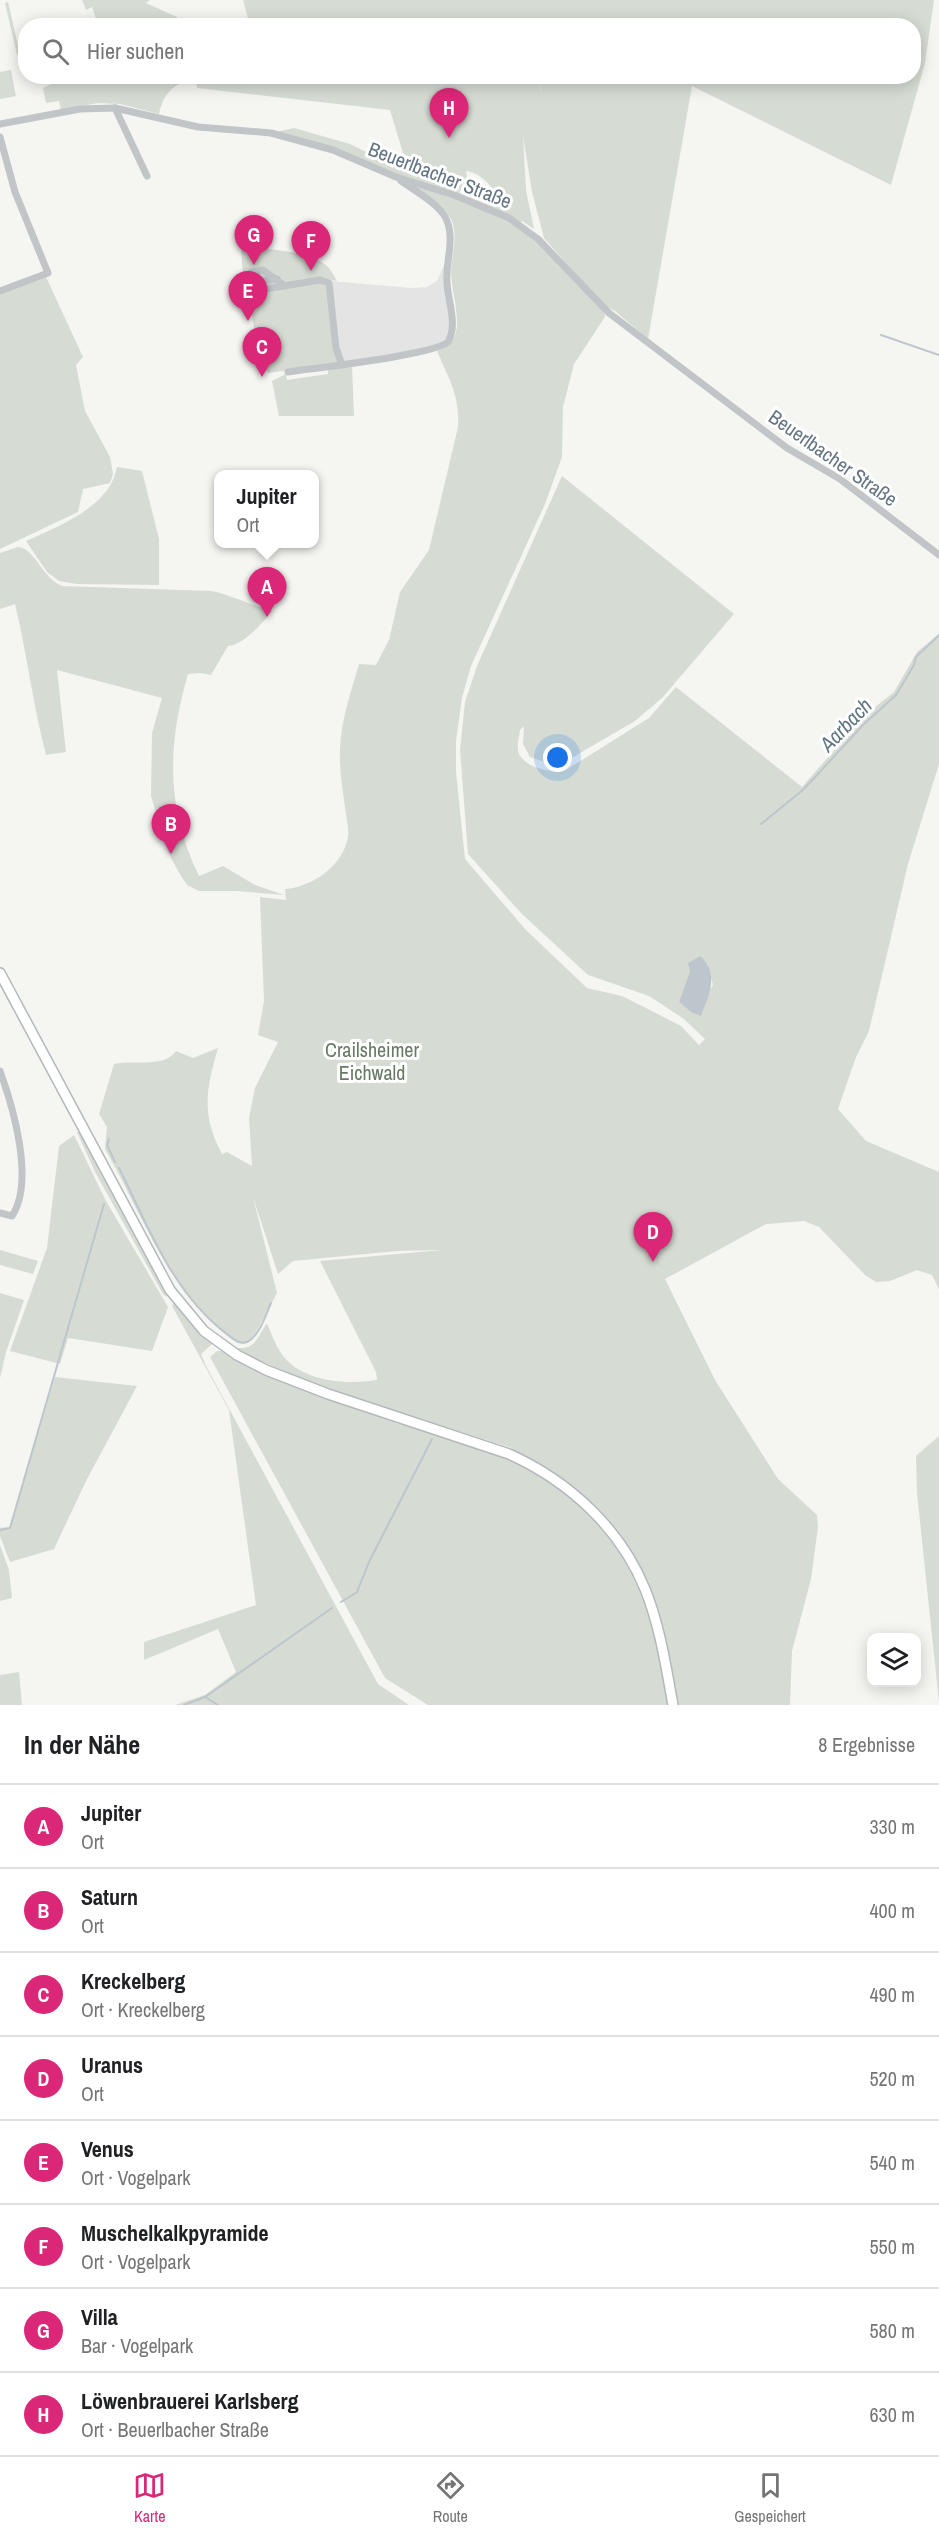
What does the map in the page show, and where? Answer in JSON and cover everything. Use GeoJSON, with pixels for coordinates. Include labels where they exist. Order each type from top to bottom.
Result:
{"type":"FeatureCollection","features":[{"type":"Feature","properties":{"kind":"main road"},"geometry":{"type":"LineString","coordinates":[[0,973],[170,1290],[191,1318],[219,1342],[266,1370],[328,1394],[509,1454],[564,1485],[594,1512],[631,1559],[646,1590],[658,1630],[674,1705]]}},
{"type":"Feature","properties":{"kind":"street","name":"Beuerlbacher Straße"},"geometry":{"type":"LineString","coordinates":[[0,124],[80,109],[115,108],[198,127],[271,133],[333,150],[396,177],[454,195],[509,218],[538,239],[609,313],[787,448],[840,479],[939,555]]}},
{"type":"Feature","properties":{"kind":"street"},"geometry":{"type":"LineString","coordinates":[[115,108],[147,176]]}},
{"type":"Feature","properties":{"kind":"street"},"geometry":{"type":"LineString","coordinates":[[0,137],[15,192],[48,273],[0,291]]}},
{"type":"Feature","properties":{"kind":"street"},"geometry":{"type":"LineString","coordinates":[[288,372],[342,365],[439,347],[448,342],[452,332],[447,284],[450,237],[448,222],[434,205],[396,177]]}},
{"type":"Feature","properties":{"kind":"street"},"geometry":{"type":"LineString","coordinates":[[285,286],[277,279],[258,270],[251,272],[253,288],[257,290],[326,281],[330,288],[336,348],[342,365]]}},
{"type":"Feature","properties":{"kind":"street"},"geometry":{"type":"LineString","coordinates":[[251,282],[277,279]]}},
{"type":"Feature","properties":{"kind":"street"},"geometry":{"type":"LineString","coordinates":[[0,1071],[17,1128],[21,1153],[21,1186],[12,1216],[0,1213]]}},
{"type":"Feature","properties":{"kind":"shaded area"},"geometry":{"type":"Polygon","coordinates":[[[445,263],[451,324],[448,340],[435,346],[342,363],[334,328],[330,281],[412,288],[427,287],[437,281],[445,263]]]}},
{"type":"Feature","properties":{"kind":"shaded area"},"geometry":{"type":"Polygon","coordinates":[[[700,956],[710,970],[711,977],[701,1016],[691,1012],[679,1002],[690,971],[688,963],[700,956]]]}},
{"type":"Feature","properties":{"kind":"green space"},"geometry":{"type":"Polygon","coordinates":[[[82,0],[150,0],[146,3],[178,18],[96,18],[92,7],[86,10],[82,0]]]}},
{"type":"Feature","properties":{"kind":"green space"},"geometry":{"type":"Polygon","coordinates":[[[243,0],[934,0],[921,77],[921,18],[248,18],[243,0]]]}},
{"type":"Feature","properties":{"kind":"green space"},"geometry":{"type":"Polygon","coordinates":[[[8,2],[18,45],[17,55],[5,3],[8,2]]]}},
{"type":"Feature","properties":{"kind":"green space"},"geometry":{"type":"Polygon","coordinates":[[[11,70],[16,96],[0,99],[0,72],[11,70]]]}},
{"type":"Feature","properties":{"kind":"green space"},"geometry":{"type":"Polygon","coordinates":[[[51,84],[180,84],[167,94],[159,114],[120,104],[98,103],[61,110],[59,101],[46,103],[43,88],[51,84]]]}},
{"type":"Feature","properties":{"kind":"green space","name":"Crailsheimer Eichwald"},"geometry":{"type":"Polygon","coordinates":[[[197,84],[539,84],[542,97],[539,84],[919,84],[891,185],[692,86],[648,339],[615,311],[603,305],[544,238],[532,192],[523,136],[526,190],[534,229],[522,221],[517,225],[533,238],[604,312],[605,317],[574,364],[563,407],[562,457],[545,504],[471,666],[462,698],[456,741],[456,772],[465,859],[526,930],[587,988],[622,996],[648,1009],[681,1026],[699,1045],[705,1039],[684,1019],[649,996],[588,975],[522,914],[468,854],[460,750],[465,702],[477,666],[562,476],[734,614],[663,697],[635,721],[557,766],[530,757],[523,744],[524,726],[520,730],[518,751],[523,759],[534,766],[554,771],[566,770],[649,718],[676,687],[802,787],[865,715],[894,692],[917,652],[939,634],[939,764],[908,864],[869,1031],[856,1057],[838,1109],[866,1141],[939,1172],[939,1289],[932,1275],[917,1270],[890,1281],[876,1282],[865,1275],[819,1227],[804,1221],[766,1224],[665,1279],[715,1380],[778,1479],[817,1515],[818,1527],[811,1579],[792,1651],[790,1705],[428,1705],[385,1678],[210,1357],[217,1351],[224,1351],[278,1379],[398,1424],[418,1427],[512,1459],[512,1448],[335,1391],[232,1347],[250,1346],[267,1323],[281,1353],[289,1363],[300,1370],[312,1376],[338,1381],[377,1380],[376,1372],[320,1261],[442,1250],[397,1251],[293,1261],[278,1274],[253,1197],[277,1293],[251,1341],[243,1344],[237,1343],[194,1303],[160,1254],[105,1149],[107,1127],[99,1114],[114,1064],[156,1062],[170,1057],[176,1051],[193,1058],[218,1048],[208,1089],[208,1114],[215,1140],[222,1154],[227,1152],[252,1166],[249,1118],[255,1088],[278,1042],[258,1035],[264,1001],[260,897],[286,900],[285,889],[306,884],[325,873],[340,857],[345,847],[348,831],[340,757],[342,727],[347,706],[359,664],[376,665],[389,640],[400,592],[429,550],[458,427],[455,397],[437,351],[454,338],[457,325],[451,274],[454,232],[451,219],[444,209],[416,189],[361,161],[318,145],[271,133],[294,128],[350,144],[390,164],[406,163],[390,110],[197,88],[197,84]],[[466,171],[467,177],[459,193],[500,207],[503,202],[487,182],[472,172],[466,171]],[[707,963],[690,971],[679,1002],[691,1012],[713,985],[707,963]]]}},
{"type":"Feature","properties":{"kind":"green space"},"geometry":{"type":"Polygon","coordinates":[[[241,247],[300,254],[322,262],[329,268],[337,281],[330,280],[326,284],[340,363],[268,373],[263,363],[255,330],[251,308],[253,292],[244,291],[241,247]]]}},
{"type":"Feature","properties":{"kind":"green space"},"geometry":{"type":"Polygon","coordinates":[[[46,277],[83,357],[76,365],[85,411],[110,457],[113,474],[110,483],[83,489],[78,512],[0,549],[0,288],[46,277]]]}},
{"type":"Feature","properties":{"kind":"green space"},"geometry":{"type":"Polygon","coordinates":[[[352,365],[354,416],[279,416],[272,381],[286,374],[287,380],[328,374],[328,369],[352,365]]]}},
{"type":"Feature","properties":{"kind":"green space"},"geometry":{"type":"Polygon","coordinates":[[[117,467],[142,471],[159,539],[159,585],[77,584],[59,581],[47,572],[26,541],[67,522],[94,504],[112,481],[117,467]]]}},
{"type":"Feature","properties":{"kind":"green space"},"geometry":{"type":"Polygon","coordinates":[[[18,547],[29,552],[49,576],[62,586],[211,591],[272,611],[247,637],[228,646],[211,675],[188,674],[176,726],[173,776],[180,826],[199,876],[223,866],[255,885],[284,895],[199,891],[187,885],[178,871],[168,852],[151,796],[152,733],[162,698],[57,670],[66,752],[46,755],[15,604],[0,609],[0,553],[18,547]]]}},
{"type":"Feature","properties":{"kind":"green space"},"geometry":{"type":"Polygon","coordinates":[[[77,1132],[81,1132],[169,1294],[167,1297],[163,1294],[95,1172],[77,1132]]]}},
{"type":"Feature","properties":{"kind":"green space"},"geometry":{"type":"Polygon","coordinates":[[[74,1135],[106,1201],[168,1307],[152,1351],[68,1338],[60,1364],[10,1351],[47,1248],[59,1146],[74,1135]]]}},
{"type":"Feature","properties":{"kind":"green space"},"geometry":{"type":"Polygon","coordinates":[[[0,1250],[38,1261],[33,1274],[0,1265],[0,1250]]]}},
{"type":"Feature","properties":{"kind":"green space"},"geometry":{"type":"Polygon","coordinates":[[[0,1293],[24,1300],[6,1352],[0,1378],[0,1293]]]}},
{"type":"Feature","properties":{"kind":"green space"},"geometry":{"type":"Polygon","coordinates":[[[174,1302],[185,1317],[213,1343],[201,1354],[206,1366],[378,1684],[409,1705],[175,1705],[205,1695],[236,1672],[218,1629],[144,1660],[144,1642],[256,1605],[229,1410],[172,1306],[174,1302]]]}},
{"type":"Feature","properties":{"kind":"green space"},"geometry":{"type":"Polygon","coordinates":[[[55,1377],[137,1386],[86,1481],[54,1549],[10,1562],[0,1536],[0,1528],[10,1527],[55,1377]]]}},
{"type":"Feature","properties":{"kind":"green space"},"geometry":{"type":"Polygon","coordinates":[[[939,1436],[939,1702],[917,1493],[916,1456],[939,1436]]]}},
{"type":"Feature","properties":{"kind":"green space"},"geometry":{"type":"Polygon","coordinates":[[[0,1545],[9,1570],[12,1598],[0,1601],[0,1545]]]}},
{"type":"Feature","properties":{"kind":"green space"},"geometry":{"type":"Polygon","coordinates":[[[19,1672],[22,1705],[0,1705],[0,1675],[19,1672]]]}},
{"type":"Feature","properties":{"kind":"waterway"},"geometry":{"type":"LineString","coordinates":[[881,335],[939,355]]}},
{"type":"Feature","properties":{"kind":"waterway","name":"Aarbach"},"geometry":{"type":"LineString","coordinates":[[761,824],[804,789],[863,725],[896,695],[914,665],[916,657],[939,635]]}},
{"type":"Feature","properties":{"kind":"waterway"},"geometry":{"type":"LineString","coordinates":[[109,1139],[107,1145],[115,1162]]}},
{"type":"Feature","properties":{"kind":"waterway"},"geometry":{"type":"LineString","coordinates":[[119,1168],[164,1258],[191,1299],[208,1318],[234,1339],[244,1343],[259,1330],[271,1303]]}},
{"type":"Feature","properties":{"kind":"waterway"},"geometry":{"type":"LineString","coordinates":[[0,1530],[10,1528],[104,1204]]}},
{"type":"Feature","properties":{"kind":"waterway"},"geometry":{"type":"LineString","coordinates":[[341,1602],[357,1592],[369,1562],[432,1439]]}},
{"type":"Feature","properties":{"kind":"waterway"},"geometry":{"type":"LineString","coordinates":[[184,1705],[205,1697],[332,1608]]}},
{"type":"Feature","properties":{"kind":"waterway"},"geometry":{"type":"LineString","coordinates":[[205,1697],[218,1705]]}},
{"type":"Feature","properties":{"kind":"place","name":"Löwenbrauerei Karlsberg"},"geometry":{"type":"Point","coordinates":[449,138]}},
{"type":"Feature","properties":{"kind":"place","name":"Villa"},"geometry":{"type":"Point","coordinates":[254,265]}},
{"type":"Feature","properties":{"kind":"place","name":"Muschelkalkpyramide"},"geometry":{"type":"Point","coordinates":[311,271]}},
{"type":"Feature","properties":{"kind":"place","name":"Venus"},"geometry":{"type":"Point","coordinates":[248,321]}},
{"type":"Feature","properties":{"kind":"place","name":"Kreckelberg"},"geometry":{"type":"Point","coordinates":[262,377]}},
{"type":"Feature","properties":{"kind":"place","name":"Jupiter"},"geometry":{"type":"Point","coordinates":[267,617]}},
{"type":"Feature","properties":{"kind":"place","name":"Saturn"},"geometry":{"type":"Point","coordinates":[171,854]}},
{"type":"Feature","properties":{"kind":"place","name":"Uranus"},"geometry":{"type":"Point","coordinates":[653,1262]}}]}
